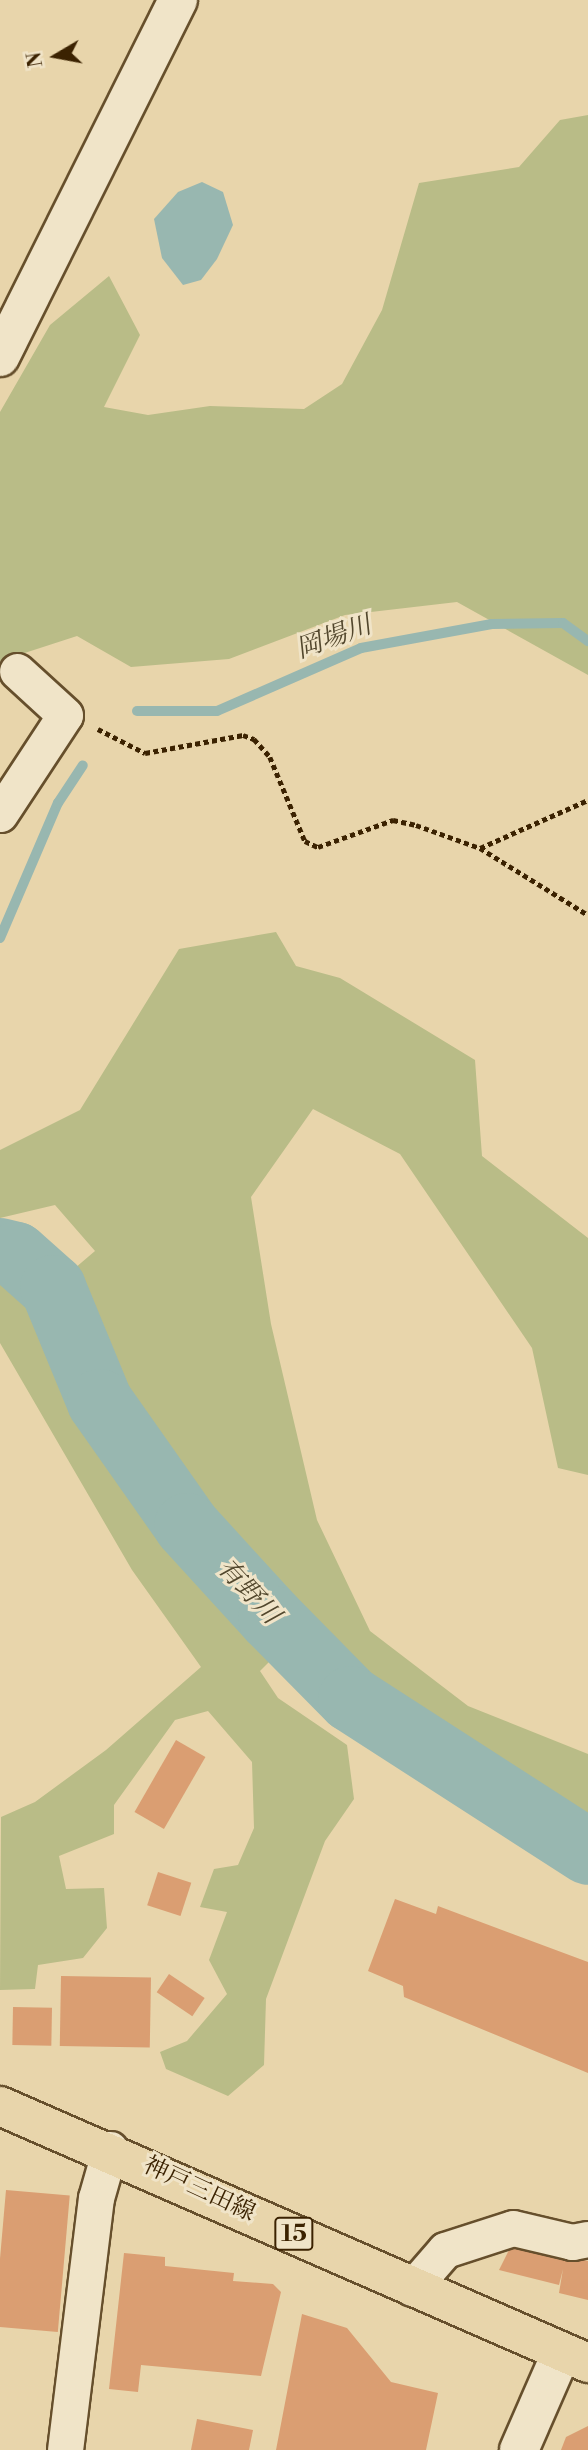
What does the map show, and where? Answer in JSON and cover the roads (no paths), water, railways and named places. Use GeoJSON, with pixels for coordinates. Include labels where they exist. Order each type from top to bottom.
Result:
{"type":"FeatureCollection","features":[{"type":"Feature","properties":{"kind":"main road","name":"神戸三田線"},"geometry":{"type":"LineString","coordinates":[[0,2106],[110,2149],[412,2288],[575,2359]]}},
{"type":"Feature","properties":{"kind":"street"},"geometry":{"type":"LineString","coordinates":[[0,356],[178,0]]}},
{"type":"Feature","properties":{"kind":"street"},"geometry":{"type":"LineString","coordinates":[[0,814],[65,715],[17,671]]}},
{"type":"Feature","properties":{"kind":"street"},"geometry":{"type":"LineString","coordinates":[[65,2450],[96,2198],[110,2149]]}},
{"type":"Feature","properties":{"kind":"street"},"geometry":{"type":"LineString","coordinates":[[412,2288],[445,2250],[513,2228],[572,2242],[588,2239]]}},
{"type":"Feature","properties":{"kind":"street"},"geometry":{"type":"LineString","coordinates":[[519,2450],[575,2359]]}},
{"type":"Feature","properties":{"kind":"water"},"geometry":{"type":"Polygon","coordinates":[[[202,182],[223,192],[233,225],[217,259],[201,280],[183,285],[162,258],[154,219],[178,192],[202,182]]]}},
{"type":"Feature","properties":{"kind":"waterway","name":"岡場川"},"geometry":{"type":"LineString","coordinates":[[137,711],[217,711],[361,648],[492,624],[563,623],[588,641]]}},
{"type":"Feature","properties":{"kind":"waterway","name":"岡場川"},"geometry":{"type":"LineString","coordinates":[[0,938],[58,803],[83,765]]}},
{"type":"Feature","properties":{"kind":"waterway","name":"有野川"},"geometry":{"type":"LineString","coordinates":[[0,1251],[16,1255],[53,1288],[100,1402],[187,1526],[271,1618],[351,1699],[588,1852]]}}]}
